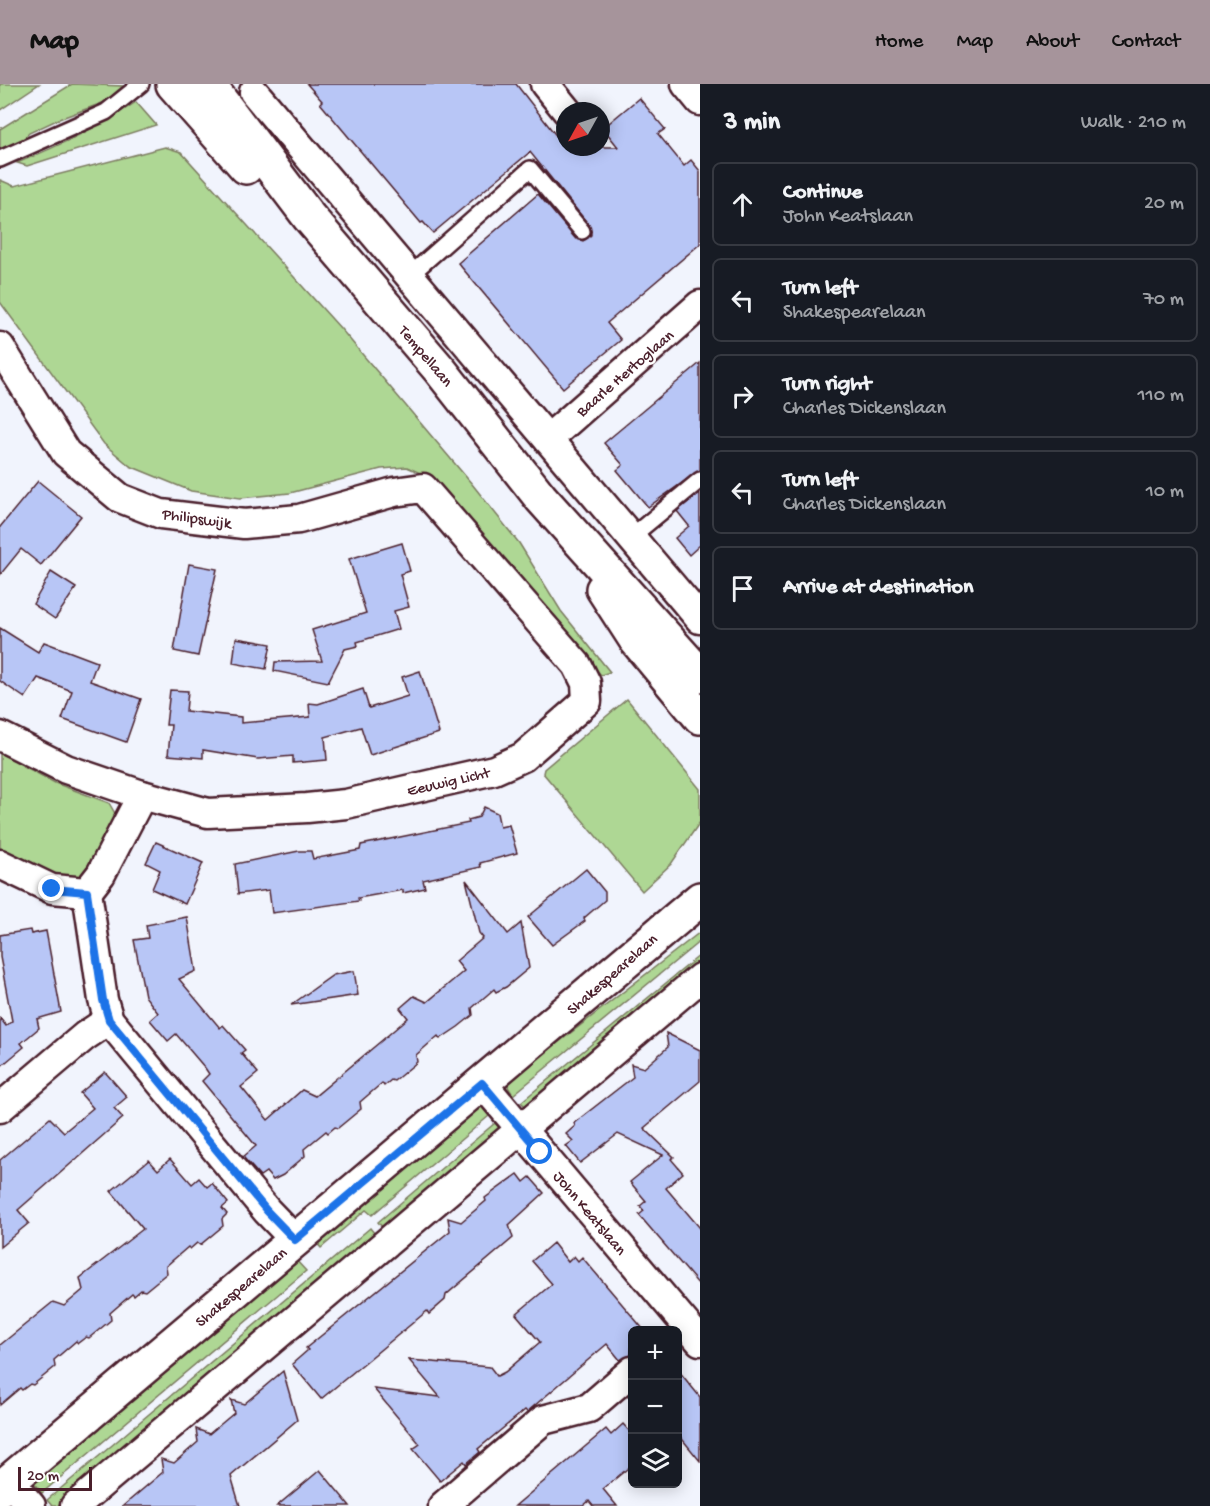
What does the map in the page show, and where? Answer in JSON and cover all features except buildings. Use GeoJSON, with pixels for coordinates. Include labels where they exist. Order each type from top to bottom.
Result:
{"type":"FeatureCollection","features":[{"type":"Feature","properties":{"kind":"main road","name":"Tempellaan"},"geometry":{"type":"LineString","coordinates":[[173,84],[249,170],[309,217]]}},
{"type":"Feature","properties":{"kind":"main road","name":"Tempellaan"},"geometry":{"type":"LineString","coordinates":[[208,84],[309,217],[440,370],[541,498],[700,675]]}},
{"type":"Feature","properties":{"kind":"main road","name":"Tempellaan"},"geometry":{"type":"LineString","coordinates":[[541,498],[636,639],[700,717]]}},
{"type":"Feature","properties":{"kind":"main road","name":"Shakespearelaan"},"geometry":{"type":"LineString","coordinates":[[5,1485],[700,899]]}},
{"type":"Feature","properties":{"kind":"street"},"geometry":{"type":"LineString","coordinates":[[545,84],[560,102]]}},
{"type":"Feature","properties":{"kind":"street"},"geometry":{"type":"LineString","coordinates":[[686,84],[700,101]]}},
{"type":"Feature","properties":{"kind":"street"},"geometry":{"type":"LineString","coordinates":[[254,92],[700,619]]}},
{"type":"Feature","properties":{"kind":"street","name":"Baarle Hertoglaan"},"geometry":{"type":"LineString","coordinates":[[548,439],[700,305]]}},
{"type":"Feature","properties":{"kind":"street","name":"Philipswijk"},"geometry":{"type":"LineString","coordinates":[[0,347],[66,453],[120,498],[161,514],[244,524],[299,519],[394,492]]}},
{"type":"Feature","properties":{"kind":"street","name":"Eeuwig Licht"},"geometry":{"type":"LineString","coordinates":[[0,736],[66,770],[142,795],[208,813],[346,804],[494,770],[523,757],[587,701],[586,683],[577,665],[423,488],[394,492]]}},
{"type":"Feature","properties":{"kind":"street"},"geometry":{"type":"LineString","coordinates":[[142,795],[101,874],[87,892],[103,1000],[109,1020],[260,1202],[295,1240]]}},
{"type":"Feature","properties":{"kind":"street"},"geometry":{"type":"LineString","coordinates":[[0,864],[52,889],[87,892]]}},
{"type":"Feature","properties":{"kind":"street"},"geometry":{"type":"LineString","coordinates":[[75,1506],[700,978]]}},
{"type":"Feature","properties":{"kind":"street"},"geometry":{"type":"LineString","coordinates":[[0,1108],[86,1036],[109,1020]]}},
{"type":"Feature","properties":{"kind":"street","name":"John Keatslaan"},"geometry":{"type":"LineString","coordinates":[[482,1083],[688,1333]]}},
{"type":"Feature","properties":{"kind":"street"},"geometry":{"type":"LineString","coordinates":[[443,1506],[543,1420],[589,1408],[628,1375]]}},
{"type":"Feature","properties":{"kind":"street"},"geometry":{"type":"LineString","coordinates":[[5,1485],[31,1506]]}},
{"type":"Feature","properties":{"kind":"lane"},"geometry":{"type":"LineString","coordinates":[[0,159],[106,112],[141,84]]}},
{"type":"Feature","properties":{"kind":"lane"},"geometry":{"type":"LineString","coordinates":[[410,274],[530,169],[582,231]]}},
{"type":"Feature","properties":{"kind":"lane"},"geometry":{"type":"LineString","coordinates":[[631,537],[700,480]]}},
{"type":"Feature","properties":{"kind":"green space"},"geometry":{"type":"Polygon","coordinates":[[[0,84],[39,84],[0,110],[0,84]]]}},
{"type":"Feature","properties":{"kind":"green space"},"geometry":{"type":"Polygon","coordinates":[[[72,84],[123,86],[105,102],[59,119],[29,133],[17,145],[0,150],[0,129],[72,84]]]}},
{"type":"Feature","properties":{"kind":"green space"},"geometry":{"type":"Polygon","coordinates":[[[136,102],[156,125],[27,166],[17,163],[78,136],[136,102]]]}},
{"type":"Feature","properties":{"kind":"green space"},"geometry":{"type":"Polygon","coordinates":[[[165,147],[181,152],[341,329],[519,543],[561,611],[610,672],[601,675],[425,475],[407,467],[381,469],[290,493],[240,498],[191,491],[130,466],[104,444],[0,302],[0,180],[14,186],[165,147]]]}},
{"type":"Feature","properties":{"kind":"green space"},"geometry":{"type":"Polygon","coordinates":[[[627,699],[700,789],[700,822],[671,864],[642,891],[543,773],[544,769],[627,699]]]}},
{"type":"Feature","properties":{"kind":"green space"},"geometry":{"type":"Polygon","coordinates":[[[0,753],[55,783],[109,803],[117,817],[93,876],[64,881],[0,852],[0,753]]]}},
{"type":"Feature","properties":{"kind":"green space"},"geometry":{"type":"Polygon","coordinates":[[[700,932],[700,941],[513,1095],[508,1087],[509,1081],[700,932]]]}},
{"type":"Feature","properties":{"kind":"green space"},"geometry":{"type":"Polygon","coordinates":[[[700,955],[700,968],[526,1107],[521,1102],[700,955]]]}},
{"type":"Feature","properties":{"kind":"green space"},"geometry":{"type":"Polygon","coordinates":[[[480,1105],[489,1116],[372,1215],[366,1210],[321,1248],[315,1241],[480,1105]]]}},
{"type":"Feature","properties":{"kind":"green space"},"geometry":{"type":"Polygon","coordinates":[[[495,1123],[501,1130],[386,1232],[378,1222],[495,1123]]]}},
{"type":"Feature","properties":{"kind":"green space"},"geometry":{"type":"Polygon","coordinates":[[[370,1228],[379,1239],[365,1242],[140,1431],[138,1441],[58,1506],[52,1506],[47,1500],[370,1228]]]}},
{"type":"Feature","properties":{"kind":"green space"},"geometry":{"type":"Polygon","coordinates":[[[294,1258],[306,1271],[42,1493],[31,1480],[294,1258]]]}},
{"type":"Feature","properties":{"kind":"route"},"geometry":{"type":"LineString","coordinates":[[52,889],[87,892],[103,1000],[109,1020],[124,1041],[267,1211],[295,1240],[482,1083],[540,1152]]}}]}
